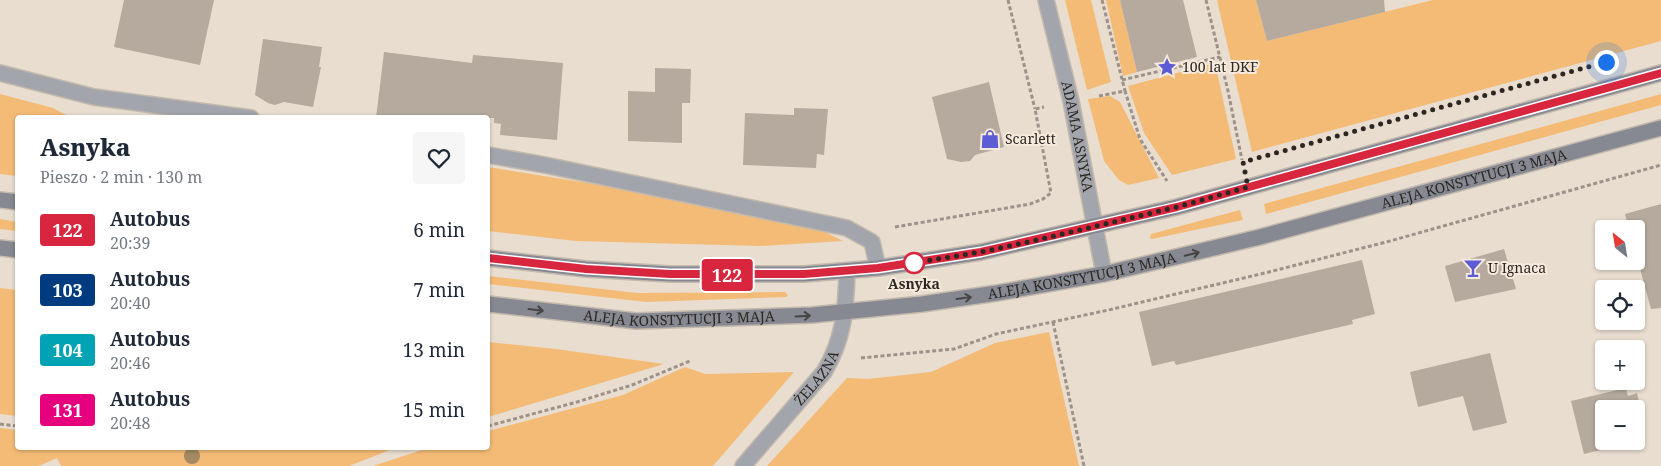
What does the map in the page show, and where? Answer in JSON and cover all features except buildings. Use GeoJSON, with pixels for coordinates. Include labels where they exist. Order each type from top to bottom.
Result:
{"type":"FeatureCollection","features":[{"type":"Feature","properties":{"kind":"main road"},"geometry":{"type":"LineString","coordinates":[[490,258],[586,269],[670,274],[804,274],[878,268],[981,252],[1177,207],[1661,73]]}},
{"type":"Feature","properties":{"kind":"main road","name":"ALEJA KONSTYTUCJI 3 MAJA"},"geometry":{"type":"LineString","coordinates":[[490,304],[636,321],[759,318],[846,312],[997,293],[1104,274],[1260,237],[1661,128]]}},
{"type":"Feature","properties":{"kind":"main road"},"geometry":{"type":"LineString","coordinates":[[0,200],[15,202]]}},
{"type":"Feature","properties":{"kind":"main road"},"geometry":{"type":"LineString","coordinates":[[0,248],[15,250]]}},
{"type":"Feature","properties":{"kind":"street","name":"ADAMA ASNYKA"},"geometry":{"type":"LineString","coordinates":[[1046,0],[1071,101],[1104,274]]}},
{"type":"Feature","properties":{"kind":"street"},"geometry":{"type":"LineString","coordinates":[[0,73],[94,98],[227,115]]}},
{"type":"Feature","properties":{"kind":"street"},"geometry":{"type":"LineString","coordinates":[[490,155],[847,228],[872,242],[878,268]]}},
{"type":"Feature","properties":{"kind":"street","name":"ŻELAZNA"},"geometry":{"type":"LineString","coordinates":[[743,466],[824,372],[836,351],[846,312],[847,271]]}},
{"type":"Feature","properties":{"kind":"path"},"geometry":{"type":"LineString","coordinates":[[1008,0],[1035,109]]}},
{"type":"Feature","properties":{"kind":"path"},"geometry":{"type":"LineString","coordinates":[[1102,0],[1125,91],[1140,139],[1167,182]]}},
{"type":"Feature","properties":{"kind":"path"},"geometry":{"type":"LineString","coordinates":[[1206,0],[1248,187]]}},
{"type":"Feature","properties":{"kind":"path"},"geometry":{"type":"LineString","coordinates":[[1122,80],[1220,57]]}},
{"type":"Feature","properties":{"kind":"path"},"geometry":{"type":"LineString","coordinates":[[1071,101],[1125,91]]}},
{"type":"Feature","properties":{"kind":"path"},"geometry":{"type":"LineString","coordinates":[[830,362],[954,349],[996,334],[1269,272],[1390,241],[1661,165]]}},
{"type":"Feature","properties":{"kind":"path"},"geometry":{"type":"LineString","coordinates":[[1053,322],[1084,466]]}},
{"type":"Feature","properties":{"kind":"path"},"geometry":{"type":"LineString","coordinates":[[490,425],[632,385],[690,361]]}},
{"type":"Feature","properties":{"kind":"path"},"geometry":{"type":"LineString","coordinates":[[0,424],[15,426]]}},
{"type":"Feature","properties":{"kind":"shaded area"},"geometry":{"type":"Polygon","coordinates":[[[1065,0],[1091,0],[1111,82],[1087,90],[1065,0]]]}},
{"type":"Feature","properties":{"kind":"shaded area"},"geometry":{"type":"Polygon","coordinates":[[[1106,0],[1120,0],[1137,72],[1123,76],[1106,0]]]}},
{"type":"Feature","properties":{"kind":"shaded area"},"geometry":{"type":"Polygon","coordinates":[[[1217,0],[1256,0],[1267,41],[1433,0],[1661,0],[1661,41],[1252,152],[1217,0]]]}},
{"type":"Feature","properties":{"kind":"shaded area"},"geometry":{"type":"Polygon","coordinates":[[[1215,63],[1236,159],[1172,175],[1144,133],[1128,86],[1215,63]]]}},
{"type":"Feature","properties":{"kind":"shaded area"},"geometry":{"type":"Polygon","coordinates":[[[0,94],[53,108],[66,115],[15,115],[15,176],[0,174],[0,94]]]}},
{"type":"Feature","properties":{"kind":"shaded area"},"geometry":{"type":"Polygon","coordinates":[[[1661,94],[1661,105],[1266,214],[1264,204],[1661,94]]]}},
{"type":"Feature","properties":{"kind":"shaded area"},"geometry":{"type":"Polygon","coordinates":[[[1110,96],[1120,102],[1159,178],[1128,185],[1119,180],[1104,161],[1088,99],[1110,96]]]}},
{"type":"Feature","properties":{"kind":"shaded area"},"geometry":{"type":"Polygon","coordinates":[[[490,167],[600,185],[823,231],[843,241],[760,246],[576,241],[490,231],[490,167]]]}},
{"type":"Feature","properties":{"kind":"shaded area"},"geometry":{"type":"Polygon","coordinates":[[[1240,210],[1243,220],[1150,238],[1151,234],[1240,210]]]}},
{"type":"Feature","properties":{"kind":"shaded area"},"geometry":{"type":"Polygon","coordinates":[[[0,219],[15,222],[15,231],[0,229],[0,219]]]}},
{"type":"Feature","properties":{"kind":"shaded area"},"geometry":{"type":"Polygon","coordinates":[[[490,276],[637,293],[785,292],[788,295],[786,297],[646,302],[490,284],[490,276]]]}},
{"type":"Feature","properties":{"kind":"shaded area"},"geometry":{"type":"Polygon","coordinates":[[[0,288],[15,290],[15,416],[0,414],[0,288]]]}},
{"type":"Feature","properties":{"kind":"shaded area"},"geometry":{"type":"Polygon","coordinates":[[[1049,332],[1079,466],[767,466],[847,378],[868,379],[931,372],[995,343],[1049,332]]]}},
{"type":"Feature","properties":{"kind":"shaded area"},"geometry":{"type":"Polygon","coordinates":[[[490,342],[664,364],[490,416],[490,342]]]}},
{"type":"Feature","properties":{"kind":"shaded area"},"geometry":{"type":"Polygon","coordinates":[[[685,367],[705,374],[794,372],[713,466],[373,466],[422,450],[490,450],[490,430],[623,395],[685,367]]]}},
{"type":"Feature","properties":{"kind":"shaded area"},"geometry":{"type":"Polygon","coordinates":[[[0,428],[15,430],[15,450],[390,450],[349,466],[61,466],[57,458],[39,466],[0,466],[0,428]]]}},
{"type":"Feature","properties":{"kind":"bus line","name":"122"},"geometry":{"type":"LineString","coordinates":[[490,258],[586,269],[670,274],[733,275],[804,274],[878,268],[981,252],[1177,207],[1661,73]]}},
{"type":"Feature","properties":{"kind":"place","name":"100 lat DKF"},"geometry":{"type":"Point","coordinates":[1167,67]}},
{"type":"Feature","properties":{"kind":"place","name":"Scarlett"},"geometry":{"type":"Point","coordinates":[990,139]}},
{"type":"Feature","properties":{"kind":"place","name":"Asnyka"},"geometry":{"type":"Point","coordinates":[914,263]}},
{"type":"Feature","properties":{"kind":"place","name":"U Ignaca"},"geometry":{"type":"Point","coordinates":[1473,268]}},
{"type":"Feature","properties":{"kind":"route"},"geometry":{"type":"LineString","coordinates":[[914,263],[981,252],[1075,231],[1177,207],[1248,187],[1243,162],[1606,62]]}}]}
